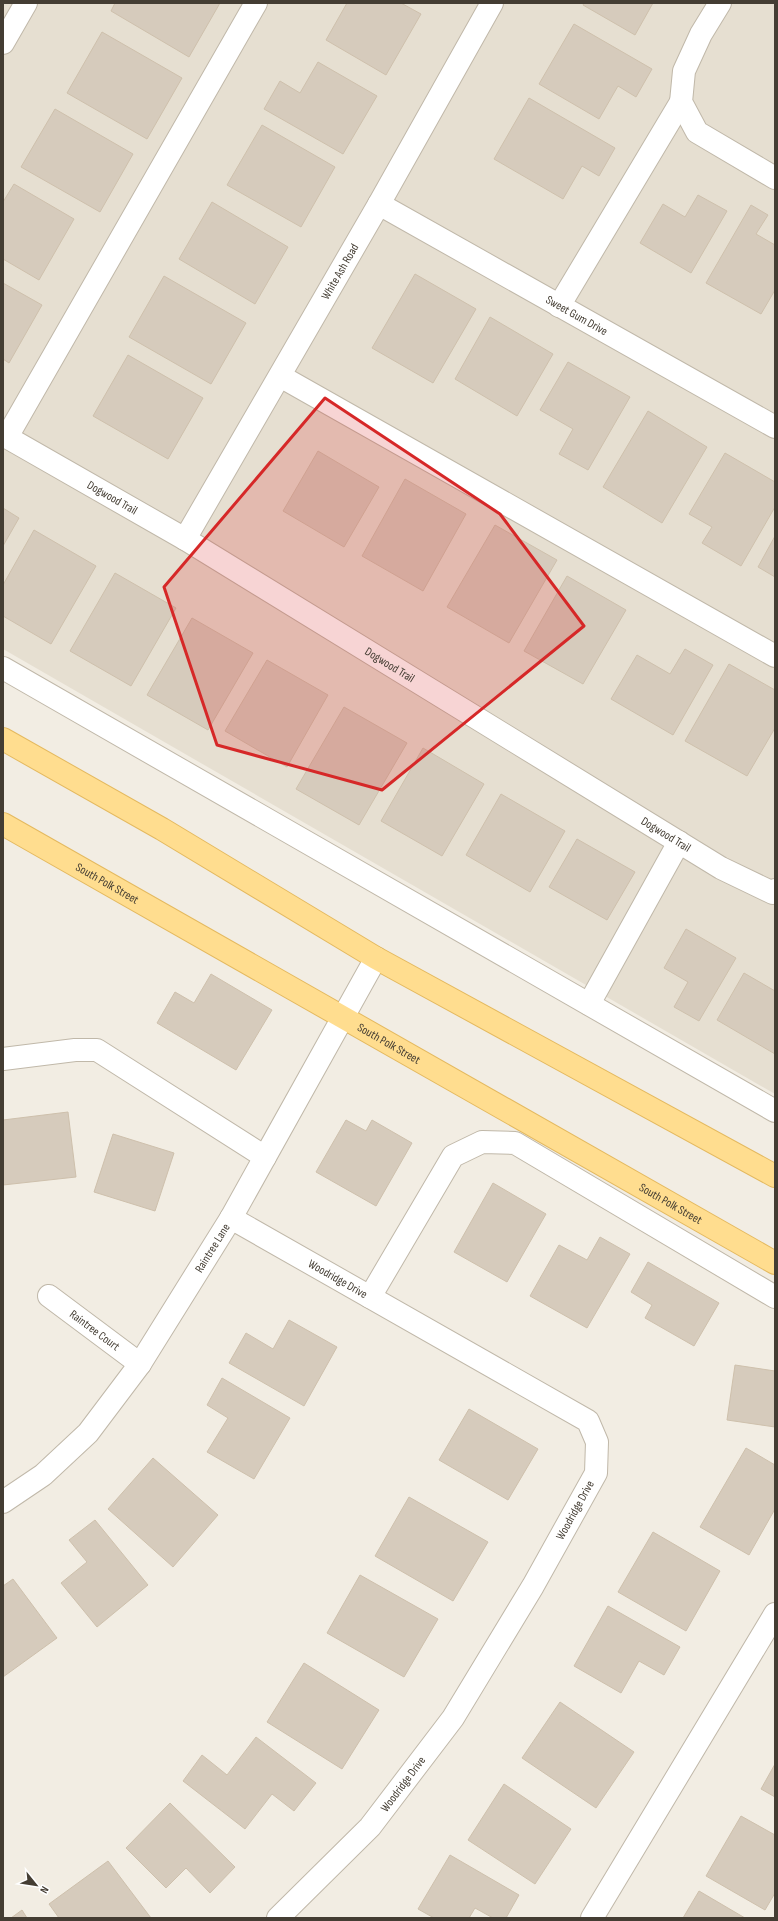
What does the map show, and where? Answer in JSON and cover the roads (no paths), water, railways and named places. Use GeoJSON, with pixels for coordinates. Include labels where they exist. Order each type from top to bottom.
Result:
{"type":"FeatureCollection","features":[{"type":"Feature","properties":{"kind":"main road"},"geometry":{"type":"LineString","coordinates":[[3,738],[162,829],[376,958],[775,1176]]}},
{"type":"Feature","properties":{"kind":"main road","name":"South Polk Street"},"geometry":{"type":"LineString","coordinates":[[3,824],[344,1016],[775,1263]]}},
{"type":"Feature","properties":{"kind":"street"},"geometry":{"type":"LineString","coordinates":[[3,43],[26,3]]}},
{"type":"Feature","properties":{"kind":"street"},"geometry":{"type":"LineString","coordinates":[[5,436],[256,3]]}},
{"type":"Feature","properties":{"kind":"street","name":"White Ash Road"},"geometry":{"type":"LineString","coordinates":[[185,539],[379,204],[492,3]]}},
{"type":"Feature","properties":{"kind":"street"},"geometry":{"type":"LineString","coordinates":[[559,306],[681,102],[684,71],[701,34],[720,3]]}},
{"type":"Feature","properties":{"kind":"street"},"geometry":{"type":"LineString","coordinates":[[681,102],[697,132],[775,178]]}},
{"type":"Feature","properties":{"kind":"street","name":"Sweet Gum Drive"},"geometry":{"type":"LineString","coordinates":[[379,204],[775,427]]}},
{"type":"Feature","properties":{"kind":"street"},"geometry":{"type":"LineString","coordinates":[[280,376],[775,656]]}},
{"type":"Feature","properties":{"kind":"street","name":"Dogwood Trail"},"geometry":{"type":"LineString","coordinates":[[5,436],[185,539],[721,868],[773,893],[775,890]]}},
{"type":"Feature","properties":{"kind":"street"},"geometry":{"type":"LineString","coordinates":[[3,668],[775,1111]]}},
{"type":"Feature","properties":{"kind":"street"},"geometry":{"type":"LineString","coordinates":[[589,1004],[679,842]]}},
{"type":"Feature","properties":{"kind":"street","name":"Raintree Lane"},"geometry":{"type":"LineString","coordinates":[[3,1502],[43,1475],[88,1433],[140,1364],[231,1218],[376,958]]}},
{"type":"Feature","properties":{"kind":"street"},"geometry":{"type":"LineString","coordinates":[[3,1060],[74,1050],[97,1050],[265,1156]]}},
{"type":"Feature","properties":{"kind":"street"},"geometry":{"type":"LineString","coordinates":[[370,1297],[453,1156],[482,1142],[515,1143],[775,1297]]}},
{"type":"Feature","properties":{"kind":"street","name":"Woodridge Drive"},"geometry":{"type":"LineString","coordinates":[[231,1218],[588,1421],[597,1442],[596,1473],[533,1586],[453,1718],[370,1827],[278,1918]]}},
{"type":"Feature","properties":{"kind":"street","name":"Raintree Court"},"geometry":{"type":"LineString","coordinates":[[49,1296],[140,1364]]}},
{"type":"Feature","properties":{"kind":"street"},"geometry":{"type":"LineString","coordinates":[[592,1918],[775,1614]]}}]}
